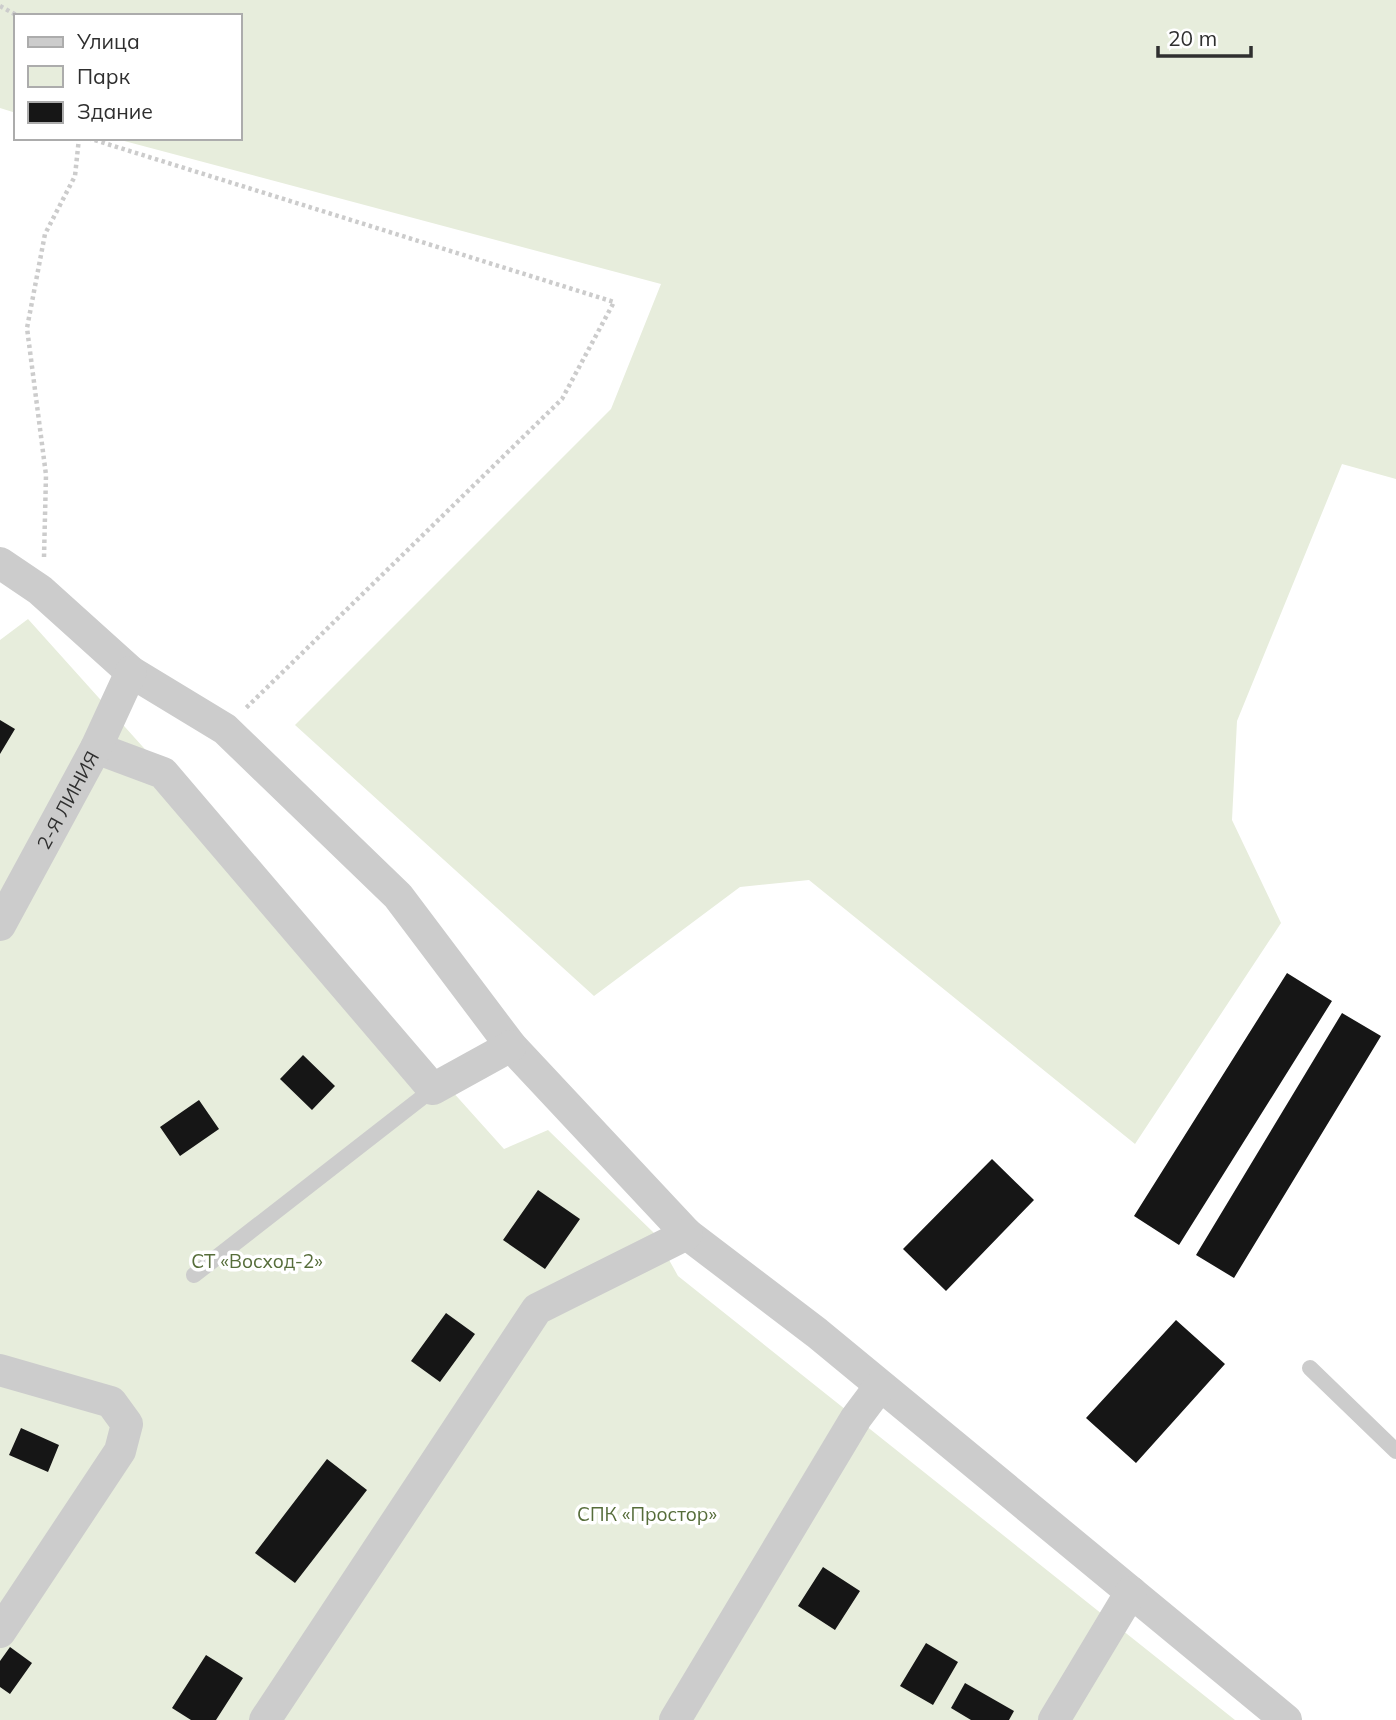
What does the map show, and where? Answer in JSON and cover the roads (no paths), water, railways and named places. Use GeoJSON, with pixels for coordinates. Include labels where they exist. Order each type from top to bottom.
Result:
{"type":"FeatureCollection","features":[{"type":"Feature","properties":{"kind":"street"},"geometry":{"type":"LineString","coordinates":[[0,563],[40,590],[131,672],[225,729],[398,896],[511,1046],[687,1234],[880,1386],[1286,1720]]}},
{"type":"Feature","properties":{"kind":"street","name":"2-Я ЛИНИЯ"},"geometry":{"type":"LineString","coordinates":[[0,925],[96,748],[131,672]]}},
{"type":"Feature","properties":{"kind":"street"},"geometry":{"type":"LineString","coordinates":[[96,748],[163,774],[433,1089],[511,1046]]}},
{"type":"Feature","properties":{"kind":"street"},"geometry":{"type":"LineString","coordinates":[[265,1720],[537,1309],[687,1234]]}},
{"type":"Feature","properties":{"kind":"street"},"geometry":{"type":"LineString","coordinates":[[0,1370],[111,1402],[127,1424],[120,1451],[0,1632]]}},
{"type":"Feature","properties":{"kind":"street"},"geometry":{"type":"LineString","coordinates":[[674,1720],[856,1418],[880,1386]]}},
{"type":"Feature","properties":{"kind":"street"},"geometry":{"type":"LineString","coordinates":[[1054,1720],[1131,1592]]}},
{"type":"Feature","properties":{"kind":"lane"},"geometry":{"type":"LineString","coordinates":[[194,1275],[433,1089]]}},
{"type":"Feature","properties":{"kind":"lane"},"geometry":{"type":"LineString","coordinates":[[1310,1368],[1396,1451]]}},
{"type":"Feature","properties":{"kind":"park label","name":"СТ «Восход-2»"},"geometry":{"type":"Point","coordinates":[257,1261]}},
{"type":"Feature","properties":{"kind":"park label","name":"СПК «Простор»"},"geometry":{"type":"Point","coordinates":[647,1514]}}]}
